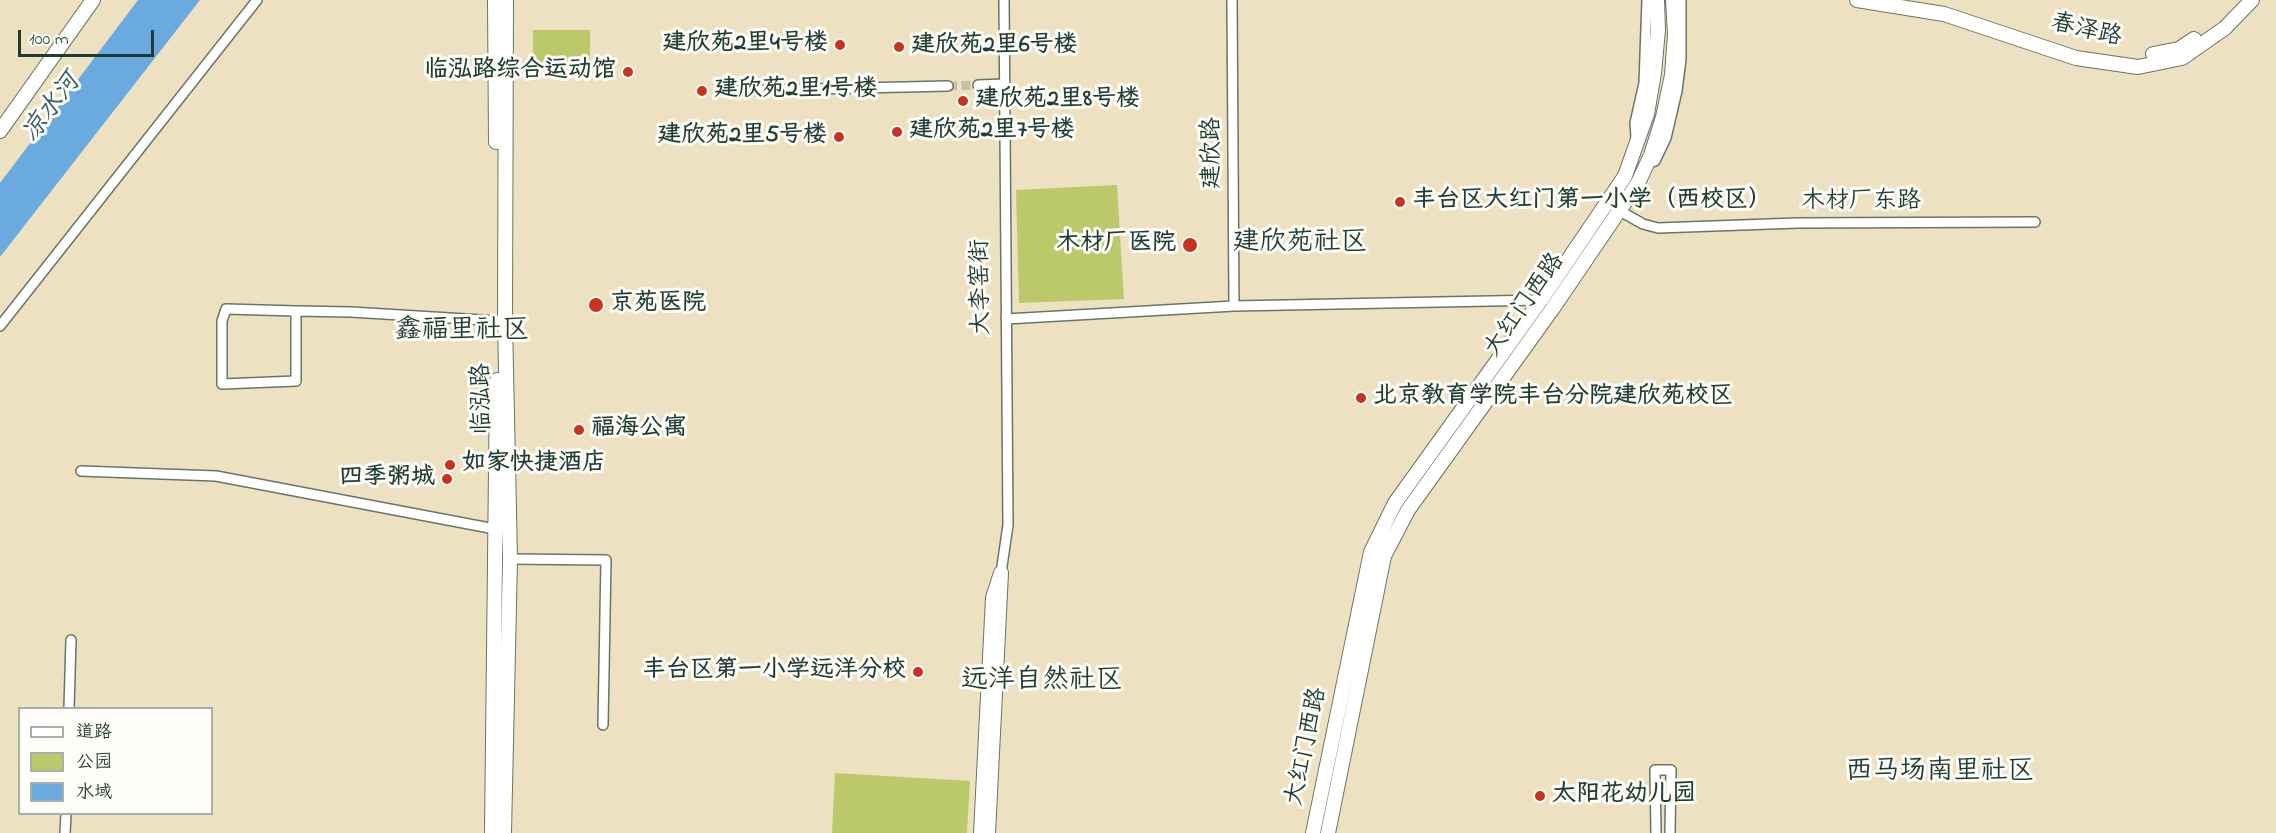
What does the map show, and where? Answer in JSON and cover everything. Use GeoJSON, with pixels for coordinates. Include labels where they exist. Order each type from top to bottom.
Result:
{"type":"FeatureCollection","features":[{"type":"Feature","properties":{"kind":"main road"},"geometry":{"type":"LineString","coordinates":[[0,131],[93,0]]}},
{"type":"Feature","properties":{"kind":"main road","name":"临泓路"},"geometry":{"type":"LineString","coordinates":[[492,833],[499,321],[495,0]]}},
{"type":"Feature","properties":{"kind":"main road","name":"临泓路"},"geometry":{"type":"LineString","coordinates":[[504,833],[510,559],[505,322],[506,0]]}},
{"type":"Feature","properties":{"kind":"main road","name":"大红门西路"},"geometry":{"type":"LineString","coordinates":[[1313,833],[1371,552],[1395,503],[1541,300],[1625,176],[1647,114],[1654,73],[1658,0]]}},
{"type":"Feature","properties":{"kind":"main road","name":"大红门西路"},"geometry":{"type":"LineString","coordinates":[[1328,833],[1378,578],[1392,539],[1408,510],[1638,183],[1664,117],[1676,70],[1673,0]]}},
{"type":"Feature","properties":{"kind":"main road","name":"春泽路"},"geometry":{"type":"LineString","coordinates":[[1857,0],[1944,14],[2076,58],[2138,66],[2182,58],[2225,28],[2252,0]]}},
{"type":"Feature","properties":{"kind":"main road","name":"春泽路"},"geometry":{"type":"LineString","coordinates":[[1901,0],[1946,8],[2077,50],[2137,58],[2179,49],[2220,21],[2241,0]]}},
{"type":"Feature","properties":{"kind":"main road","name":"大李窑街"},"geometry":{"type":"LineString","coordinates":[[981,833],[993,598],[1001,573]]}},
{"type":"Feature","properties":{"kind":"main road","name":"大李窑街"},"geometry":{"type":"LineString","coordinates":[[988,833],[1001,573]]}},
{"type":"Feature","properties":{"kind":"street"},"geometry":{"type":"LineString","coordinates":[[0,326],[257,0]]}},
{"type":"Feature","properties":{"kind":"street","name":"大李窑街"},"geometry":{"type":"LineString","coordinates":[[1001,573],[1008,525],[1004,0]]}},
{"type":"Feature","properties":{"kind":"street","name":"建欣路"},"geometry":{"type":"LineString","coordinates":[[1232,0],[1234,306]]}},
{"type":"Feature","properties":{"kind":"street"},"geometry":{"type":"LineString","coordinates":[[1636,148],[1635,123],[1644,83],[1647,0]]}},
{"type":"Feature","properties":{"kind":"street"},"geometry":{"type":"LineString","coordinates":[[1676,70],[1682,0]]}},
{"type":"Feature","properties":{"kind":"street"},"geometry":{"type":"LineString","coordinates":[[978,85],[1003,84]]}},
{"type":"Feature","properties":{"kind":"street"},"geometry":{"type":"LineString","coordinates":[[727,92],[948,86]]}},
{"type":"Feature","properties":{"kind":"street","name":"木材厂东路"},"geometry":{"type":"LineString","coordinates":[[1620,211],[1643,224],[1658,228],[1797,223],[2035,222]]}},
{"type":"Feature","properties":{"kind":"street"},"geometry":{"type":"LineString","coordinates":[[1006,319],[1234,306],[1541,300]]}},
{"type":"Feature","properties":{"kind":"street"},"geometry":{"type":"LineString","coordinates":[[296,311],[296,381],[222,384],[222,321],[226,309],[296,311],[499,321]]}},
{"type":"Feature","properties":{"kind":"street"},"geometry":{"type":"LineString","coordinates":[[81,471],[110,470],[216,476],[495,529]]}},
{"type":"Feature","properties":{"kind":"street"},"geometry":{"type":"LineString","coordinates":[[510,559],[606,560],[603,725]]}},
{"type":"Feature","properties":{"kind":"street"},"geometry":{"type":"LineString","coordinates":[[69,707],[71,640]]}},
{"type":"Feature","properties":{"kind":"street"},"geometry":{"type":"LineString","coordinates":[[1656,833],[1655,770],[1671,770],[1670,833]]}},
{"type":"Feature","properties":{"kind":"street"},"geometry":{"type":"LineString","coordinates":[[65,833],[66,815]]}},
{"type":"Feature","properties":{"kind":"green space"},"geometry":{"type":"Polygon","coordinates":[[[533,30],[590,30],[590,64],[533,64],[533,30]]]}},
{"type":"Feature","properties":{"kind":"green space"},"geometry":{"type":"Polygon","coordinates":[[[1117,185],[1124,299],[1019,303],[1016,190],[1117,185]]]}},
{"type":"Feature","properties":{"kind":"green space"},"geometry":{"type":"Polygon","coordinates":[[[835,773],[970,781],[967,833],[832,833],[835,773]]]}},
{"type":"Feature","properties":{"kind":"water"},"geometry":{"type":"Polygon","coordinates":[[[138,0],[200,0],[0,257],[0,183],[138,0]]]}},
{"type":"Feature","properties":{"kind":"tunnel"},"geometry":{"type":"LineString","coordinates":[[948,86],[978,85]]}},
{"type":"Feature","properties":{"kind":"place","name":"建欣苑2里4号楼"},"geometry":{"type":"Point","coordinates":[840,45]}},
{"type":"Feature","properties":{"kind":"place","name":"建欣苑2里6号楼"},"geometry":{"type":"Point","coordinates":[899,47]}},
{"type":"Feature","properties":{"kind":"place","name":"临泓路综合运动馆"},"geometry":{"type":"Point","coordinates":[628,72]}},
{"type":"Feature","properties":{"kind":"place","name":"建欣苑2里1号楼"},"geometry":{"type":"Point","coordinates":[702,91]}},
{"type":"Feature","properties":{"kind":"place","name":"建欣苑2里8号楼"},"geometry":{"type":"Point","coordinates":[963,101]}},
{"type":"Feature","properties":{"kind":"place","name":"建欣苑2里7号楼"},"geometry":{"type":"Point","coordinates":[897,132]}},
{"type":"Feature","properties":{"kind":"place","name":"建欣苑2里5号楼"},"geometry":{"type":"Point","coordinates":[839,137]}},
{"type":"Feature","properties":{"kind":"place","name":"丰台区大红门第一小学（西校区）"},"geometry":{"type":"Point","coordinates":[1400,202]}},
{"type":"Feature","properties":{"kind":"place","name":"木材厂医院"},"geometry":{"type":"Point","coordinates":[1190,245]}},
{"type":"Feature","properties":{"kind":"place","name":"京苑医院"},"geometry":{"type":"Point","coordinates":[596,305]}},
{"type":"Feature","properties":{"kind":"place","name":"北京教育学院丰台分院建欣苑校区"},"geometry":{"type":"Point","coordinates":[1361,398]}},
{"type":"Feature","properties":{"kind":"place","name":"福海公寓"},"geometry":{"type":"Point","coordinates":[579,430]}},
{"type":"Feature","properties":{"kind":"place","name":"如家快捷酒店"},"geometry":{"type":"Point","coordinates":[450,465]}},
{"type":"Feature","properties":{"kind":"place","name":"四季粥城"},"geometry":{"type":"Point","coordinates":[447,479]}},
{"type":"Feature","properties":{"kind":"place","name":"丰台区第一小学远洋分校"},"geometry":{"type":"Point","coordinates":[918,672]}},
{"type":"Feature","properties":{"kind":"place","name":"太阳花幼儿园"},"geometry":{"type":"Point","coordinates":[1540,796]}},
{"type":"Feature","properties":{"kind":"district","name":"建欣苑社区"},"geometry":{"type":"Point","coordinates":[1300,245]}},
{"type":"Feature","properties":{"kind":"district","name":"鑫福里社区"},"geometry":{"type":"Point","coordinates":[462,333]}},
{"type":"Feature","properties":{"kind":"district","name":"远洋自然社区"},"geometry":{"type":"Point","coordinates":[1042,683]}},
{"type":"Feature","properties":{"kind":"district","name":"西马场南里社区"},"geometry":{"type":"Point","coordinates":[1940,774]}},
{"type":"Feature","properties":{"kind":"water label","name":"凉水河"},"geometry":{"type":"Point","coordinates":[53,109]}}]}
